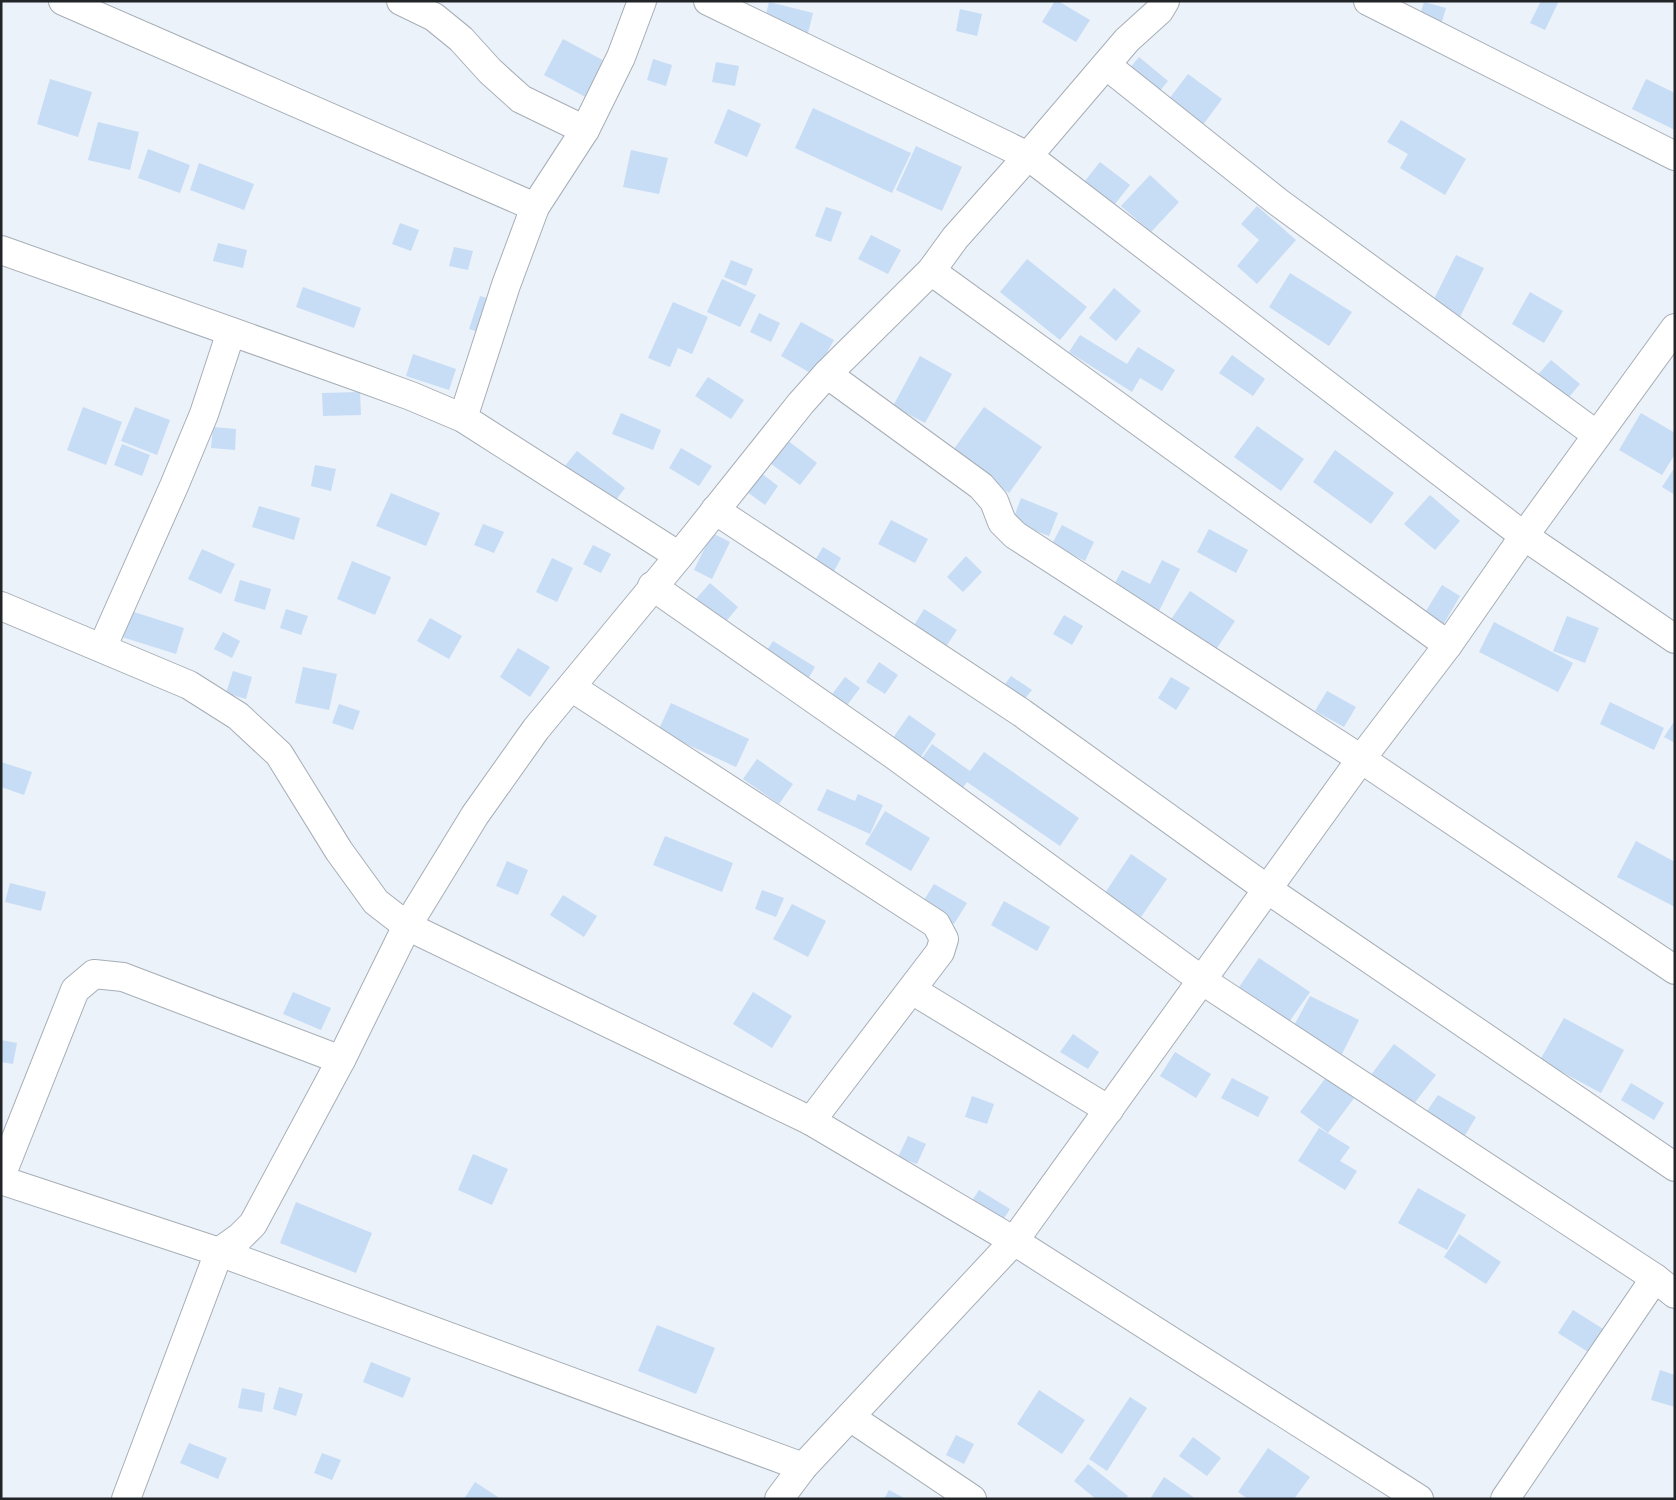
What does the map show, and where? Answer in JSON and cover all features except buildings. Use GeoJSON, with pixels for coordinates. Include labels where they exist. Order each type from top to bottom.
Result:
{"type":"FeatureCollection","features":[{"type":"Feature","properties":{"kind":"street"},"geometry":{"type":"LineString","coordinates":[[63,1],[535,207]]}},
{"type":"Feature","properties":{"kind":"street"},"geometry":{"type":"LineString","coordinates":[[401,1],[434,17],[461,39],[490,71],[521,99],[585,130]]}},
{"type":"Feature","properties":{"kind":"street"},"geometry":{"type":"LineString","coordinates":[[463,418],[506,285],[535,207],[585,130],[620,57],[642,1]]}},
{"type":"Feature","properties":{"kind":"street"},"geometry":{"type":"LineString","coordinates":[[708,1],[1028,156],[1524,536],[1675,639]]}},
{"type":"Feature","properties":{"kind":"street"},"geometry":{"type":"LineString","coordinates":[[1368,1],[1675,156]]}},
{"type":"Feature","properties":{"kind":"street"},"geometry":{"type":"LineString","coordinates":[[126,1499],[218,1252],[240,1237],[253,1224],[341,1060],[407,926],[475,814],[536,728],[652,586],[679,556],[801,403],[827,374],[931,271],[955,238],[1127,40],[1159,11],[1161,2]]}},
{"type":"Feature","properties":{"kind":"street"},"geometry":{"type":"LineString","coordinates":[[1106,65],[1278,202],[1597,435]]}},
{"type":"Feature","properties":{"kind":"street"},"geometry":{"type":"LineString","coordinates":[[1,250],[411,396],[463,418],[679,556]]}},
{"type":"Feature","properties":{"kind":"street"},"geometry":{"type":"LineString","coordinates":[[931,271],[1448,645]]}},
{"type":"Feature","properties":{"kind":"street"},"geometry":{"type":"LineString","coordinates":[[779,1499],[803,1467],[1014,1241],[1361,759],[1448,645],[1524,536],[1675,328]]}},
{"type":"Feature","properties":{"kind":"street"},"geometry":{"type":"LineString","coordinates":[[102,648],[204,414],[231,332]]}},
{"type":"Feature","properties":{"kind":"street"},"geometry":{"type":"LineString","coordinates":[[827,374],[981,486],[994,501],[1002,522],[1015,535],[1361,759],[1675,970]]}},
{"type":"Feature","properties":{"kind":"street"},"geometry":{"type":"LineString","coordinates":[[715,510],[1022,713],[1267,890],[1675,1167]]}},
{"type":"Feature","properties":{"kind":"street"},"geometry":{"type":"LineString","coordinates":[[652,586],[894,755],[1203,981],[1665,1286],[1505,1499]]}},
{"type":"Feature","properties":{"kind":"street"},"geometry":{"type":"LineString","coordinates":[[1,606],[189,685],[238,716],[279,754],[339,852],[376,902],[407,926],[811,1121],[1014,1241],[1419,1499]]}},
{"type":"Feature","properties":{"kind":"street"},"geometry":{"type":"LineString","coordinates":[[571,687],[936,924],[944,939],[940,952],[811,1121]]}},
{"type":"Feature","properties":{"kind":"street"},"geometry":{"type":"LineString","coordinates":[[1,1176],[75,990],[94,974],[123,977],[341,1060]]}},
{"type":"Feature","properties":{"kind":"street"},"geometry":{"type":"LineString","coordinates":[[912,990],[1109,1110]]}},
{"type":"Feature","properties":{"kind":"street"},"geometry":{"type":"LineString","coordinates":[[1,1180],[218,1252],[803,1467]]}},
{"type":"Feature","properties":{"kind":"street"},"geometry":{"type":"LineString","coordinates":[[850,1417],[972,1499]]}}]}
